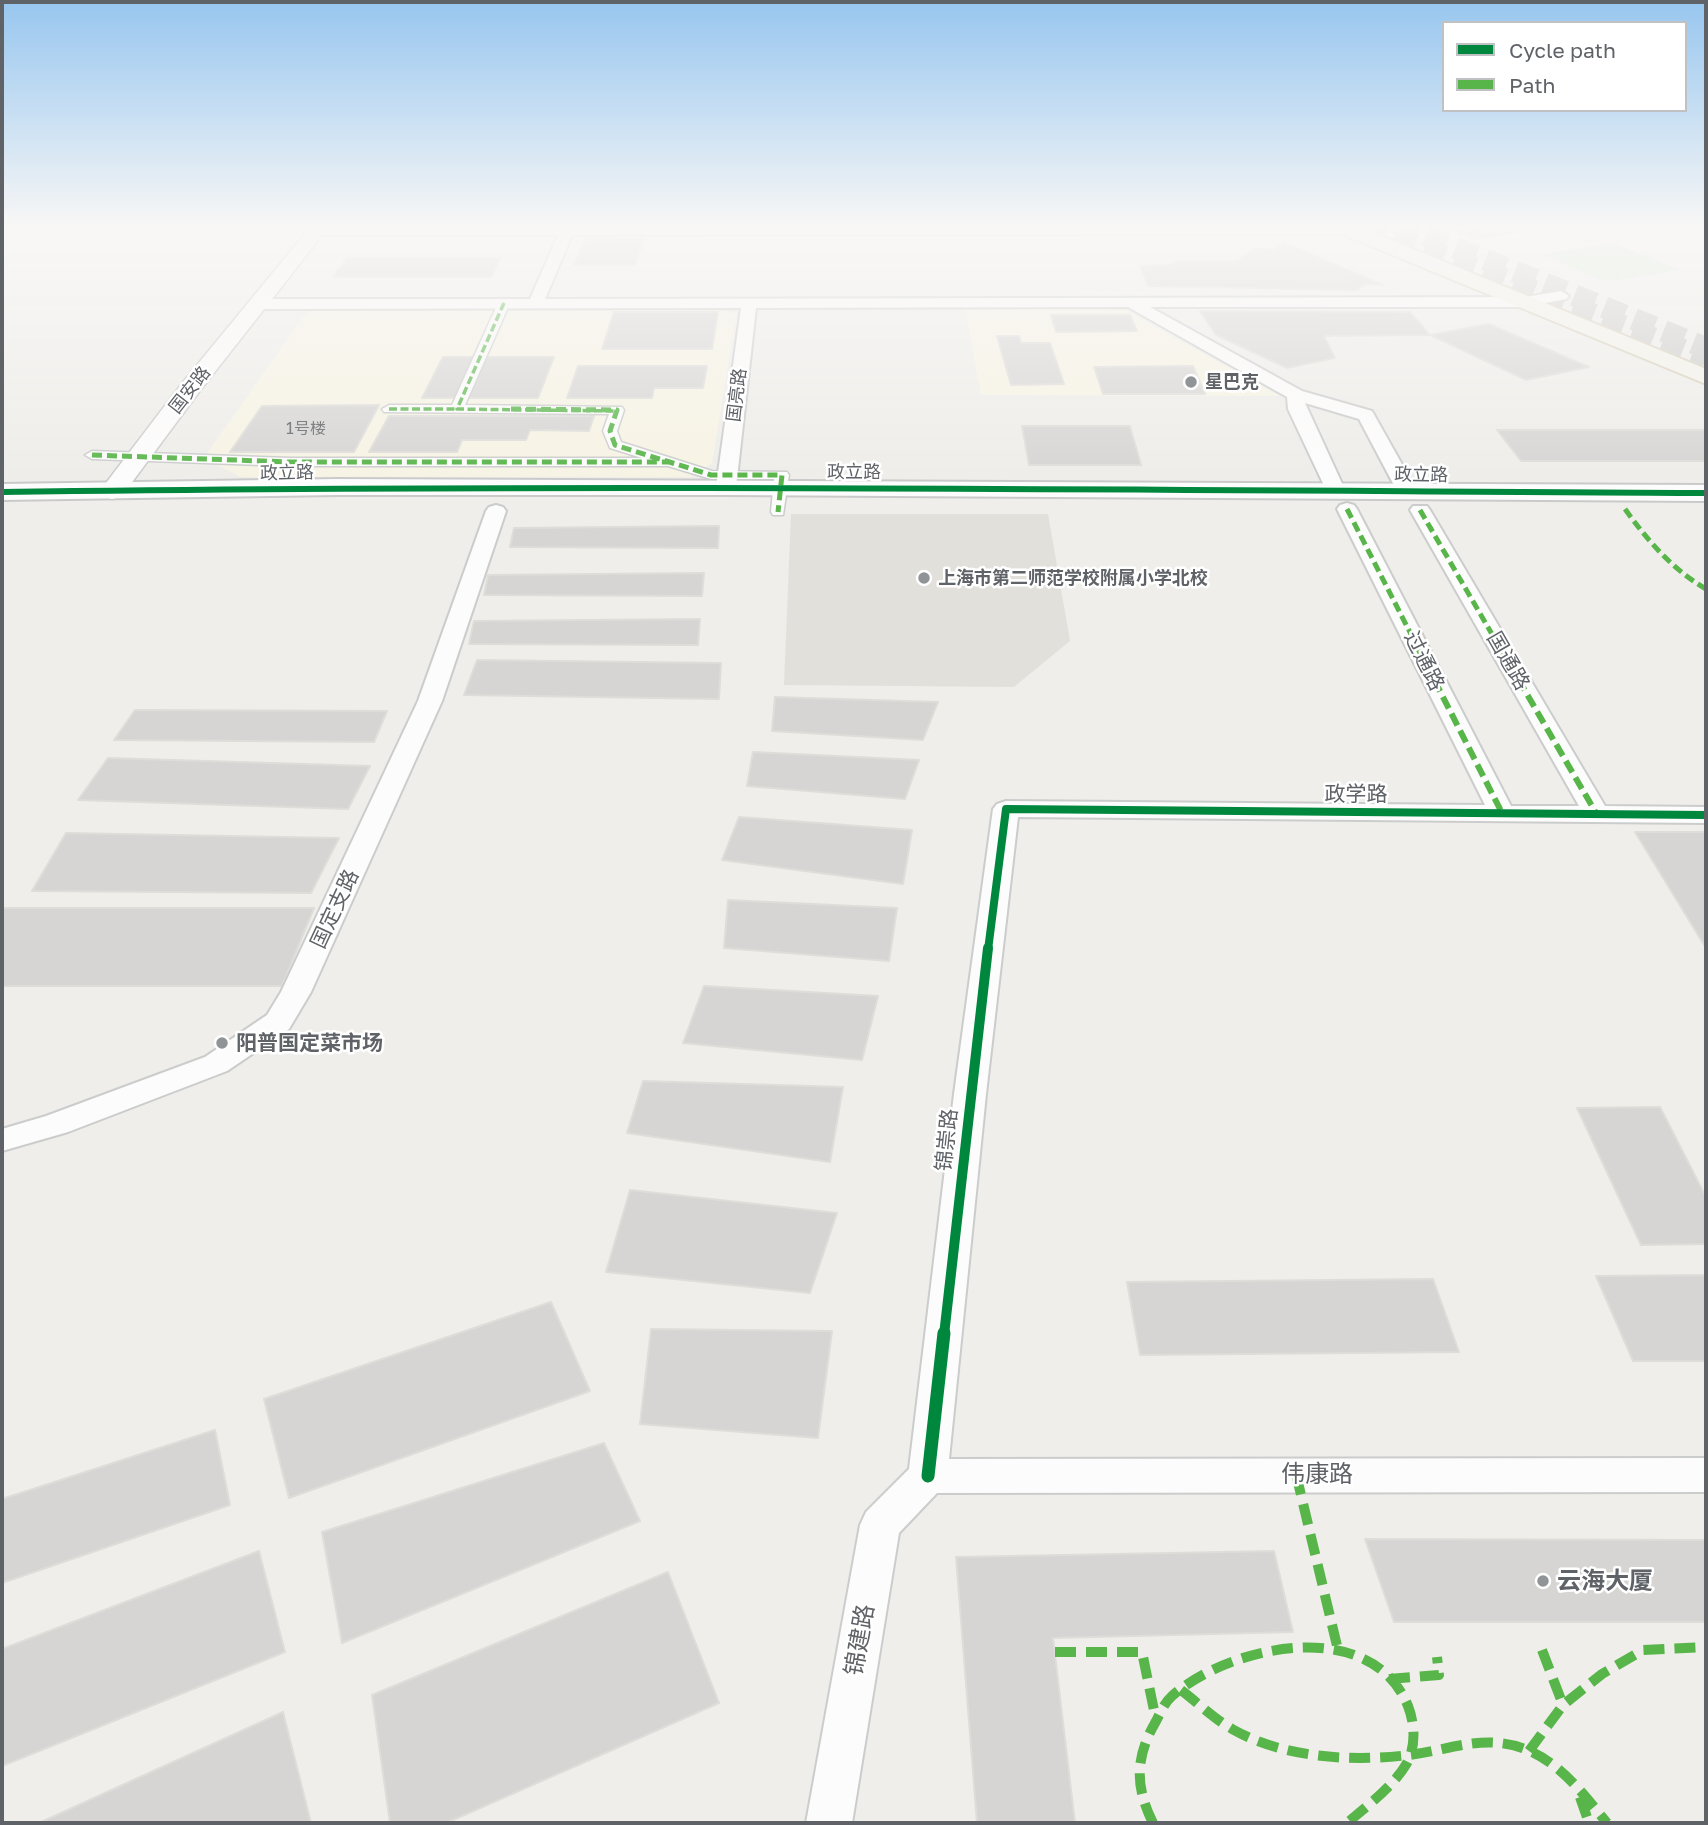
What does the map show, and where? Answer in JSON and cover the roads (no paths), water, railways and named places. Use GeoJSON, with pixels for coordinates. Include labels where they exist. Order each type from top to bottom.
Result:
{"type":"FeatureCollection","features":[{"type":"Feature","properties":{"kind":"main road"},"geometry":{"type":"LineString","coordinates":[[1543,309],[1706,377]]}},
{"type":"Feature","properties":{"kind":"main road"},"geometry":{"type":"LineString","coordinates":[[1594,309],[1609,315]]}},
{"type":"Feature","properties":{"kind":"main road","name":"政立路"},"geometry":{"type":"LineString","coordinates":[[2,492],[144,492],[727,481],[779,500]]}},
{"type":"Feature","properties":{"kind":"main road","name":"政立路"},"geometry":{"type":"LineString","coordinates":[[2,512],[496,511],[779,500],[1413,500],[1706,493]]}},
{"type":"Feature","properties":{"kind":"main road","name":"政立路"},"geometry":{"type":"LineString","coordinates":[[1413,500],[1706,510]]}},
{"type":"Feature","properties":{"kind":"street","name":"国安路"},"geometry":{"type":"LineString","coordinates":[[112,492],[191,387],[256,309]]}},
{"type":"Feature","properties":{"kind":"street"},"geometry":{"type":"LineString","coordinates":[[268,326],[281,309]]}},
{"type":"Feature","properties":{"kind":"street"},"geometry":{"type":"LineString","coordinates":[[457,409],[502,309]]}},
{"type":"Feature","properties":{"kind":"street","name":"国亮路"},"geometry":{"type":"LineString","coordinates":[[727,481],[748,309]]}},
{"type":"Feature","properties":{"kind":"street","name":"国通路"},"geometry":{"type":"LineString","coordinates":[[1141,309],[1296,395],[1366,415],[1596,813]]}},
{"type":"Feature","properties":{"kind":"street"},"geometry":{"type":"LineString","coordinates":[[1296,395],[1297,409],[1341,500]]}},
{"type":"Feature","properties":{"kind":"street"},"geometry":{"type":"LineString","coordinates":[[389,409],[617,410],[610,431],[615,445],[727,481]]}},
{"type":"Feature","properties":{"kind":"street","name":"国安路"},"geometry":{"type":"LineString","coordinates":[[144,492],[183,436]]}},
{"type":"Feature","properties":{"kind":"street"},"geometry":{"type":"LineString","coordinates":[[92,455],[290,462],[671,462]]}},
{"type":"Feature","properties":{"kind":"street","name":"过通路"},"geometry":{"type":"LineString","coordinates":[[1341,500],[1502,813]]}},
{"type":"Feature","properties":{"kind":"street","name":"国定支路"},"geometry":{"type":"LineString","coordinates":[[2,1140],[57,1124],[216,1064],[278,1022],[296,992],[405,760],[430,701],[496,511]]}},
{"type":"Feature","properties":{"kind":"street","name":"政学路"},"geometry":{"type":"LineString","coordinates":[[1006,809],[1706,814]]}},
{"type":"Feature","properties":{"kind":"street","name":"锦崇路"},"geometry":{"type":"LineString","coordinates":[[928,1476],[970,1094],[1006,809]]}},
{"type":"Feature","properties":{"kind":"street","name":"伟康路"},"geometry":{"type":"LineString","coordinates":[[928,1476],[1706,1475]]}},
{"type":"Feature","properties":{"kind":"street","name":"锦建路"},"geometry":{"type":"LineString","coordinates":[[829,1823],[880,1525],[928,1476]]}},
{"type":"Feature","properties":{"kind":"tunnel"},"geometry":{"type":"LineString","coordinates":[[1580,309],[1706,359]]}},
{"type":"Feature","properties":{"kind":"tunnel"},"geometry":{"type":"LineString","coordinates":[[1609,309],[1706,348]]}},
{"type":"Feature","properties":{"kind":"place","name":"星巴克"},"geometry":{"type":"Point","coordinates":[1191,382]}},
{"type":"Feature","properties":{"kind":"place","name":"上海市第二师范学校附属小学北校"},"geometry":{"type":"Point","coordinates":[924,578]}},
{"type":"Feature","properties":{"kind":"place","name":"阳普国定菜市场"},"geometry":{"type":"Point","coordinates":[222,1043]}},
{"type":"Feature","properties":{"kind":"place","name":"云海大厦"},"geometry":{"type":"Point","coordinates":[1543,1581]}}]}
